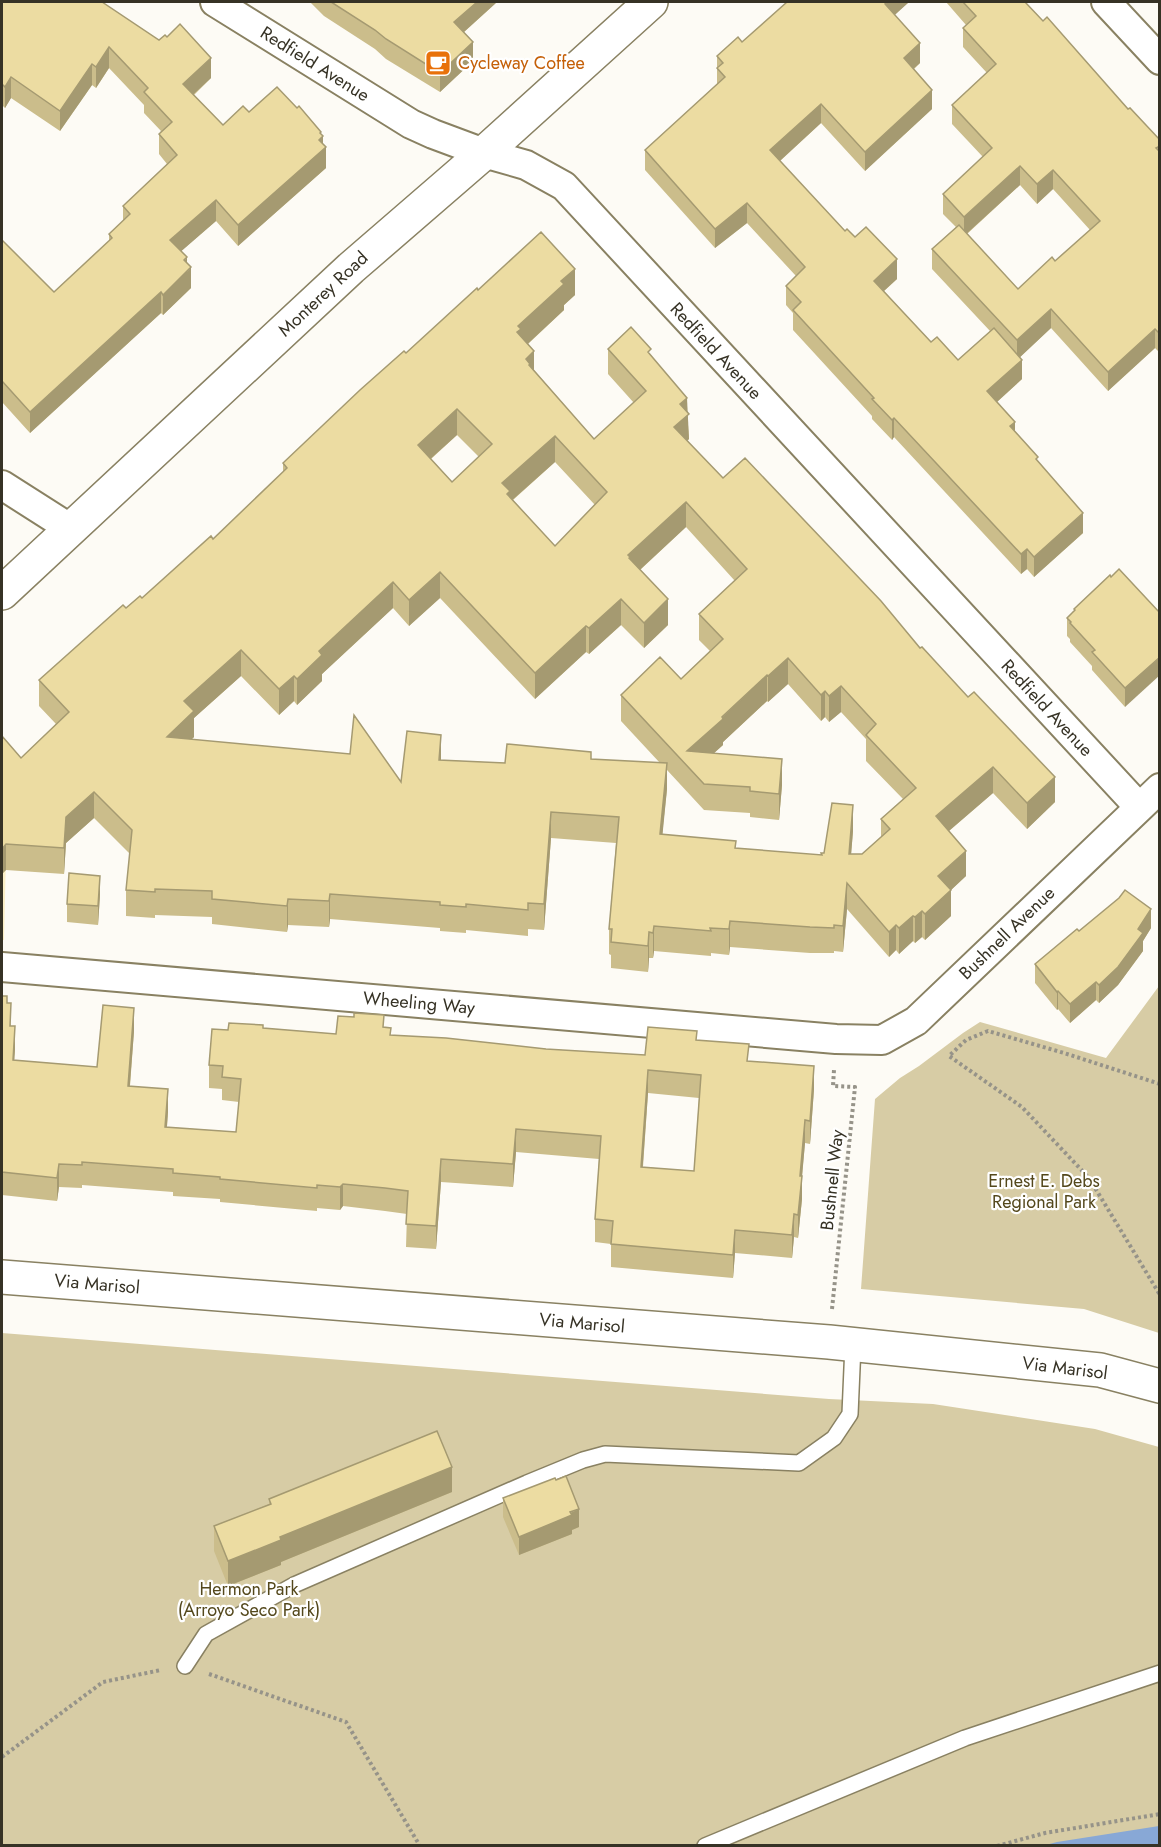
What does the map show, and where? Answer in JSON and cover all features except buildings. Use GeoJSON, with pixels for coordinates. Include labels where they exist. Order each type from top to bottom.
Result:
{"type":"FeatureCollection","features":[{"type":"Feature","properties":{"kind":"street","name":"Redfield Avenue"},"geometry":{"type":"LineString","coordinates":[[215,2],[411,124],[484,153],[526,165],[564,186],[1139,807]]}},
{"type":"Feature","properties":{"kind":"street","name":"Monterey Road"},"geometry":{"type":"LineString","coordinates":[[2,593],[351,268],[484,153],[651,2]]}},
{"type":"Feature","properties":{"kind":"street"},"geometry":{"type":"LineString","coordinates":[[1106,2],[1160,60]]}},
{"type":"Feature","properties":{"kind":"street"},"geometry":{"type":"LineString","coordinates":[[2,485],[71,529]]}},
{"type":"Feature","properties":{"kind":"street","name":"Bushnell Avenue"},"geometry":{"type":"LineString","coordinates":[[836,1040],[882,1040],[916,1021],[1160,788]]}},
{"type":"Feature","properties":{"kind":"street","name":"Wheeling Way"},"geometry":{"type":"LineString","coordinates":[[2,967],[836,1040]]}},
{"type":"Feature","properties":{"kind":"street","name":"Via Marisol"},"geometry":{"type":"LineString","coordinates":[[2,1277],[841,1344],[1100,1370],[1160,1386]]}},
{"type":"Feature","properties":{"kind":"lane"},"geometry":{"type":"LineString","coordinates":[[185,1666],[206,1634],[294,1585],[583,1460],[605,1454],[799,1463],[834,1438],[850,1414],[841,1344]]}},
{"type":"Feature","properties":{"kind":"lane"},"geometry":{"type":"LineString","coordinates":[[705,1845],[965,1738],[1160,1673]]}},
{"type":"Feature","properties":{"kind":"path"},"geometry":{"type":"LineString","coordinates":[[1160,1084],[988,1031],[966,1040],[949,1056],[1022,1107],[1089,1178],[1160,1295]]}},
{"type":"Feature","properties":{"kind":"path","name":"Bushnell Way"},"geometry":{"type":"LineString","coordinates":[[836,1040],[833,1086],[855,1087],[841,1344]]}},
{"type":"Feature","properties":{"kind":"path"},"geometry":{"type":"LineString","coordinates":[[2,1757],[103,1682],[185,1666],[346,1722],[420,1845]]}},
{"type":"Feature","properties":{"kind":"path"},"geometry":{"type":"LineString","coordinates":[[997,1845],[1045,1833],[1160,1814]]}},
{"type":"Feature","properties":{"kind":"shaded area"},"geometry":{"type":"Polygon","coordinates":[[[2,851],[6,855],[4,940],[2,940],[2,851]]]}},
{"type":"Feature","properties":{"kind":"green space","name":"Ernest E. Debs Regional Park"},"geometry":{"type":"Polygon","coordinates":[[[1159,986],[1159,1333],[1084,1309],[861,1289],[875,1099],[900,1078],[980,1022],[1106,1058],[1159,986]]]}},
{"type":"Feature","properties":{"kind":"green space","name":"Hermon Park (Arroyo Seco Park)"},"geometry":{"type":"Polygon","coordinates":[[[2,1333],[829,1399],[933,1404],[1095,1429],[1159,1447],[1159,1845],[2,1845],[2,1333]]]}},
{"type":"Feature","properties":{"kind":"water"},"geometry":{"type":"Polygon","coordinates":[[[1159,1826],[1159,1845],[1046,1845],[1057,1842],[1159,1826]]]}},
{"type":"Feature","properties":{"kind":"place","name":"Cycleway Coffee"},"geometry":{"type":"Point","coordinates":[438,63]}}]}
